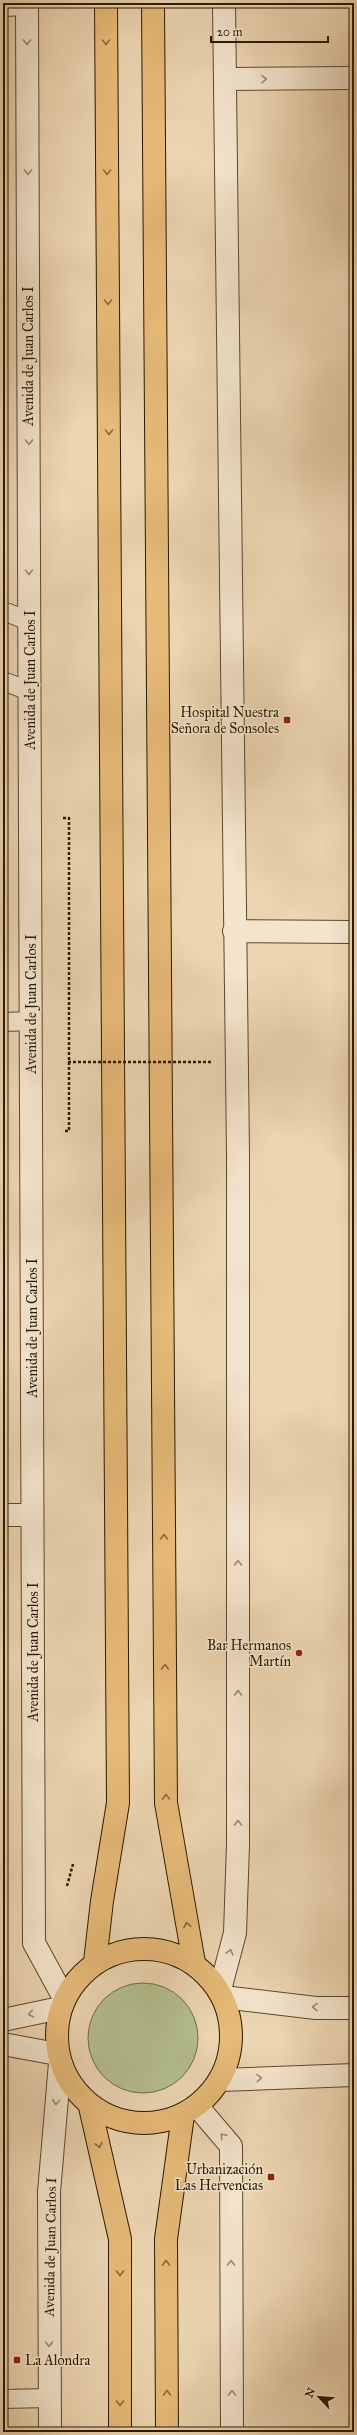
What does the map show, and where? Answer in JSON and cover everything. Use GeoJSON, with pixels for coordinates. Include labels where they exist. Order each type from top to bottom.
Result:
{"type":"FeatureCollection","features":[{"type":"Feature","properties":{"kind":"highway"},"geometry":{"type":"LineString","coordinates":[[95,1962],[102,1901],[118,1803],[106,3]]}},
{"type":"Feature","properties":{"kind":"highway"},"geometry":{"type":"LineString","coordinates":[[153,3],[166,1803],[194,1963]]}},
{"type":"Feature","properties":{"kind":"highway"},"geometry":{"type":"LineString","coordinates":[[90,2107],[136,2124],[190,2111],[220,2080],[232,2040],[222,1994],[194,1963],[162,1949],[128,1949],[95,1962],[62,2003],[58,2058],[90,2107],[120,2239],[120,2432]]}},
{"type":"Feature","properties":{"kind":"highway"},"geometry":{"type":"LineString","coordinates":[[167,2432],[166,2239],[190,2111]]}},
{"type":"Feature","properties":{"kind":"street"},"geometry":{"type":"LineString","coordinates":[[224,3],[234,931],[238,1154],[238,1845],[235,1934],[222,1994],[316,2008],[354,2008]]}},
{"type":"Feature","properties":{"kind":"street","name":"Avenida de Juan Carlos I"},"geometry":{"type":"LineString","coordinates":[[27,5],[34,1944],[62,2003]]}},
{"type":"Feature","properties":{"kind":"street"},"geometry":{"type":"LineString","coordinates":[[225,79],[354,78]]}},
{"type":"Feature","properties":{"kind":"street"},"geometry":{"type":"LineString","coordinates":[[234,931],[354,932]]}},
{"type":"Feature","properties":{"kind":"street"},"geometry":{"type":"LineString","coordinates":[[3,1515],[32,1515]]}},
{"type":"Feature","properties":{"kind":"street"},"geometry":{"type":"LineString","coordinates":[[3,2020],[62,2003]]}},
{"type":"Feature","properties":{"kind":"street"},"geometry":{"type":"LineString","coordinates":[[3,2044],[58,2058]]}},
{"type":"Feature","properties":{"kind":"street","name":"Avenida de Juan Carlos I"},"geometry":{"type":"LineString","coordinates":[[50,2432],[49,2192],[58,2058]]}},
{"type":"Feature","properties":{"kind":"street"},"geometry":{"type":"LineString","coordinates":[[220,2080],[354,2075]]}},
{"type":"Feature","properties":{"kind":"street"},"geometry":{"type":"LineString","coordinates":[[190,2111],[231,2146],[232,2432]]}},
{"type":"Feature","properties":{"kind":"lane"},"geometry":{"type":"LineString","coordinates":[[3,7],[27,5]]}},
{"type":"Feature","properties":{"kind":"lane"},"geometry":{"type":"LineString","coordinates":[[3,611],[29,621]]}},
{"type":"Feature","properties":{"kind":"lane"},"geometry":{"type":"LineString","coordinates":[[3,681],[29,691]]}},
{"type":"Feature","properties":{"kind":"lane"},"geometry":{"type":"LineString","coordinates":[[3,1022],[31,1021]]}},
{"type":"Feature","properties":{"kind":"lane"},"geometry":{"type":"LineString","coordinates":[[3,2399],[50,2398]]}},
{"type":"Feature","properties":{"kind":"path"},"geometry":{"type":"LineString","coordinates":[[30,820],[69,818],[68,1062],[70,1131]]}},
{"type":"Feature","properties":{"kind":"path"},"geometry":{"type":"LineString","coordinates":[[68,1062],[213,1062]]}},
{"type":"Feature","properties":{"kind":"green space"},"geometry":{"type":"Polygon","coordinates":[[[143,1983],[164,1987],[174,1992],[182,1999],[189,2007],[194,2017],[198,2038],[194,2059],[189,2069],[182,2077],[174,2084],[164,2089],[143,2093],[122,2089],[112,2084],[104,2077],[97,2069],[92,2059],[88,2038],[92,2017],[97,2007],[104,1999],[112,1992],[122,1987],[143,1983]]]}},
{"type":"Feature","properties":{"kind":"place","name":"Hospital Nuestra Señora de Sonsoles"},"geometry":{"type":"Point","coordinates":[287,720]}},
{"type":"Feature","properties":{"kind":"place","name":"Bar Hermanos Martín"},"geometry":{"type":"Point","coordinates":[299,1653]}},
{"type":"Feature","properties":{"kind":"place","name":"Urbanización Las Hervencias"},"geometry":{"type":"Point","coordinates":[271,2177]}},
{"type":"Feature","properties":{"kind":"place","name":"La Alondra"},"geometry":{"type":"Point","coordinates":[17,2360]}}]}
